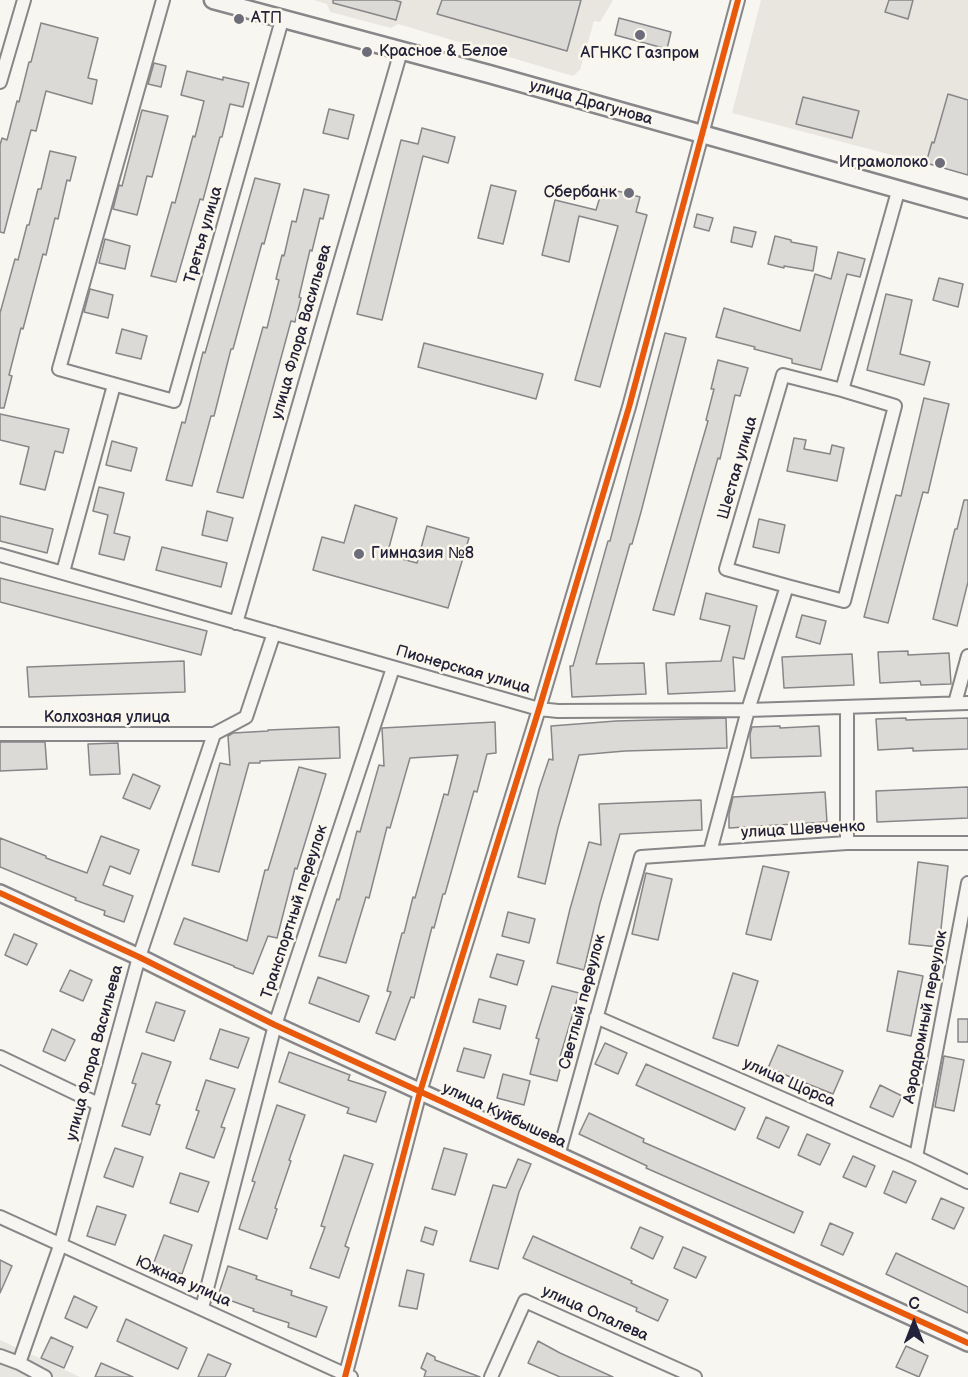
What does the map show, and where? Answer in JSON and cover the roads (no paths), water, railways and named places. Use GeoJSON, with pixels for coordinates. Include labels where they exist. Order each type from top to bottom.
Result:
{"type":"FeatureCollection","features":[{"type":"Feature","properties":{"kind":"main road","name":"улица Драгунова"},"geometry":{"type":"LineString","coordinates":[[213,0],[968,208]]}},
{"type":"Feature","properties":{"kind":"street"},"geometry":{"type":"LineString","coordinates":[[0,82],[24,0]]}},
{"type":"Feature","properties":{"kind":"street","name":"Третья улица"},"geometry":{"type":"LineString","coordinates":[[163,0],[59,369],[174,401],[282,20]]}},
{"type":"Feature","properties":{"kind":"street"},"geometry":{"type":"LineString","coordinates":[[348,1376],[420,1092],[539,709],[629,407],[738,0]]}},
{"type":"Feature","properties":{"kind":"street","name":"улица Флора Васильева"},"geometry":{"type":"LineString","coordinates":[[236,623],[401,51]]}},
{"type":"Feature","properties":{"kind":"street"},"geometry":{"type":"LineString","coordinates":[[842,390],[899,188]]}},
{"type":"Feature","properties":{"kind":"street","name":"Шестая улица"},"geometry":{"type":"LineString","coordinates":[[783,375],[842,390],[895,406],[844,601],[726,569],[783,375]]}},
{"type":"Feature","properties":{"kind":"street"},"geometry":{"type":"LineString","coordinates":[[63,572],[114,385]]}},
{"type":"Feature","properties":{"kind":"street","name":"Пионерская улица"},"geometry":{"type":"LineString","coordinates":[[0,555],[539,709],[558,711],[748,710],[968,703]]}},
{"type":"Feature","properties":{"kind":"street"},"geometry":{"type":"LineString","coordinates":[[710,852],[748,710],[787,586]]}},
{"type":"Feature","properties":{"kind":"street"},"geometry":{"type":"LineString","coordinates":[[214,734],[246,717],[274,633]]}},
{"type":"Feature","properties":{"kind":"street"},"geometry":{"type":"LineString","coordinates":[[955,703],[968,656]]}},
{"type":"Feature","properties":{"kind":"street","name":"Транспортный переулок"},"geometry":{"type":"LineString","coordinates":[[202,1308],[275,1025],[393,668]]}},
{"type":"Feature","properties":{"kind":"street"},"geometry":{"type":"LineString","coordinates":[[847,707],[847,843]]}},
{"type":"Feature","properties":{"kind":"street","name":"Колхозная улица"},"geometry":{"type":"LineString","coordinates":[[0,734],[214,734]]}},
{"type":"Feature","properties":{"kind":"street","name":"улица Флора Васильева"},"geometry":{"type":"LineString","coordinates":[[19,1363],[60,1246],[139,957],[214,734]]}},
{"type":"Feature","properties":{"kind":"street","name":"улица Шевченко"},"geometry":{"type":"LineString","coordinates":[[641,857],[847,843],[968,843]]}},
{"type":"Feature","properties":{"kind":"street","name":"Светлый переулок"},"geometry":{"type":"LineString","coordinates":[[558,1156],[641,857]]}},
{"type":"Feature","properties":{"kind":"street","name":"Аэродромный переулок"},"geometry":{"type":"LineString","coordinates":[[916,1157],[968,883]]}},
{"type":"Feature","properties":{"kind":"street","name":"улица Куйбышева"},"geometry":{"type":"LineString","coordinates":[[0,893],[139,957],[275,1025],[968,1342]]}},
{"type":"Feature","properties":{"kind":"street","name":"улица Щорса"},"geometry":{"type":"LineString","coordinates":[[596,1017],[968,1182]]}},
{"type":"Feature","properties":{"kind":"street"},"geometry":{"type":"LineString","coordinates":[[0,1057],[98,1104]]}},
{"type":"Feature","properties":{"kind":"street","name":"Южная улица"},"geometry":{"type":"LineString","coordinates":[[0,1217],[348,1376]]}},
{"type":"Feature","properties":{"kind":"street","name":"улица Опалева"},"geometry":{"type":"LineString","coordinates":[[491,1377],[525,1301],[695,1377]]}},
{"type":"Feature","properties":{"kind":"street"},"geometry":{"type":"LineString","coordinates":[[0,1356],[45,1377]]}},
{"type":"Feature","properties":{"kind":"place","name":"АТП"},"geometry":{"type":"Point","coordinates":[239,19]}},
{"type":"Feature","properties":{"kind":"place","name":"АГНКС Газпром"},"geometry":{"type":"Point","coordinates":[640,35]}},
{"type":"Feature","properties":{"kind":"place","name":"Красное & Белое"},"geometry":{"type":"Point","coordinates":[367,52]}},
{"type":"Feature","properties":{"kind":"place","name":"Играмолоко"},"geometry":{"type":"Point","coordinates":[940,163]}},
{"type":"Feature","properties":{"kind":"place","name":"Сбербанк"},"geometry":{"type":"Point","coordinates":[629,193]}},
{"type":"Feature","properties":{"kind":"place","name":"Гимназия №8"},"geometry":{"type":"Point","coordinates":[359,554]}}]}
